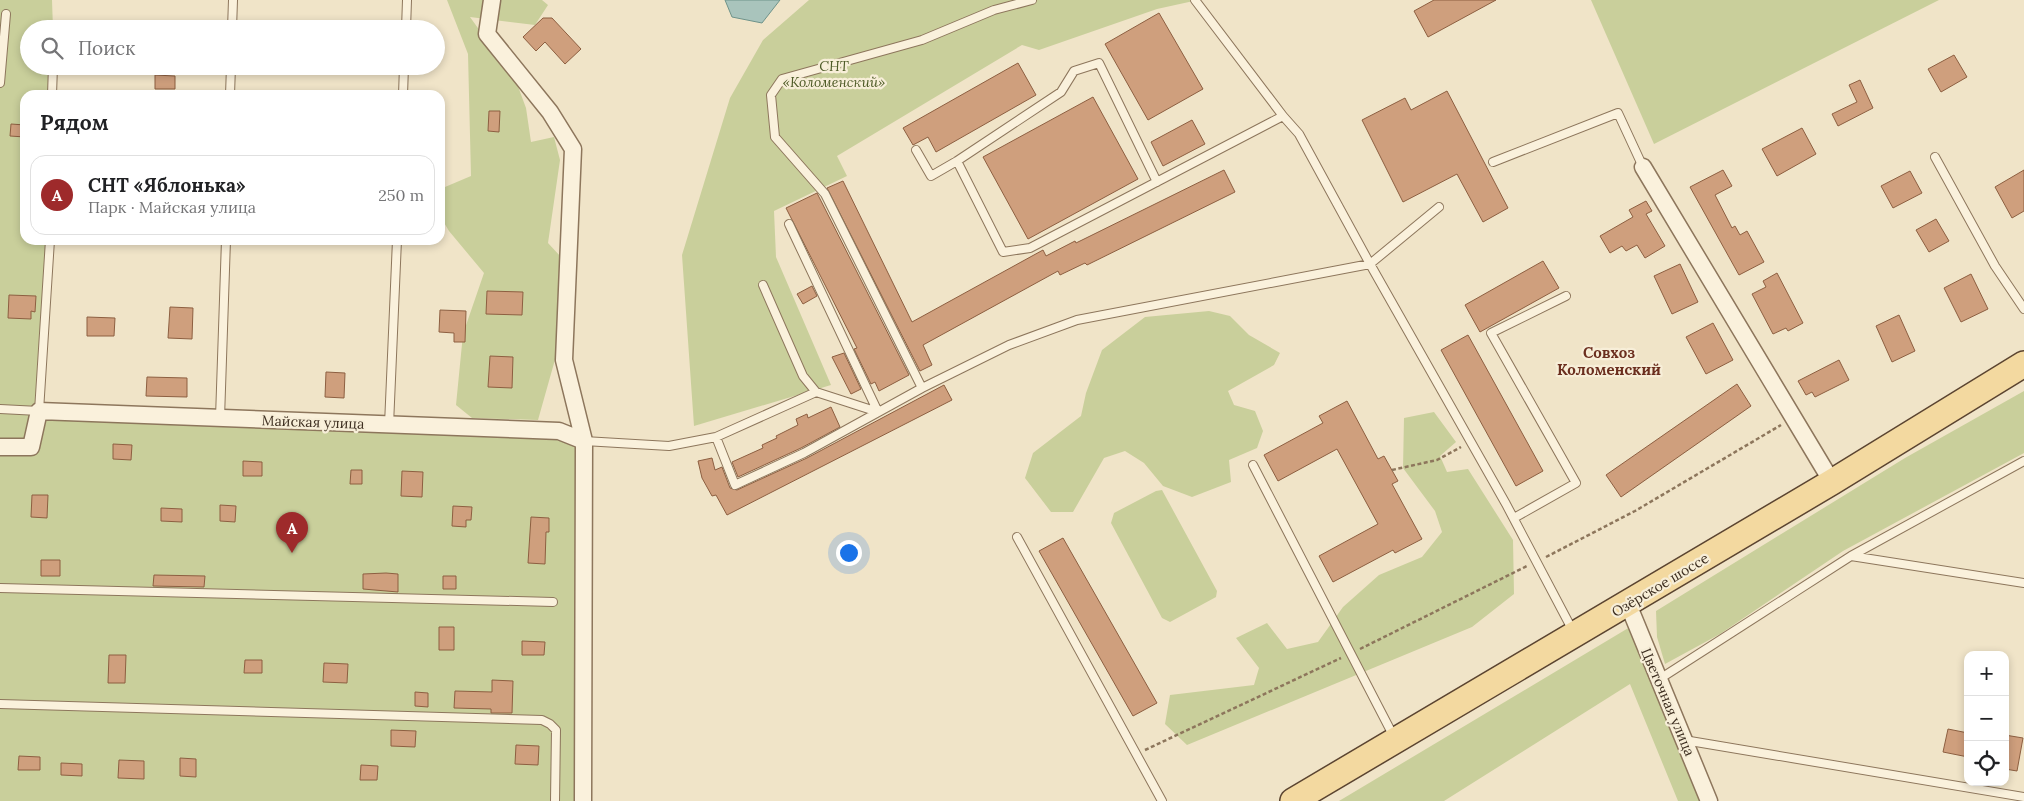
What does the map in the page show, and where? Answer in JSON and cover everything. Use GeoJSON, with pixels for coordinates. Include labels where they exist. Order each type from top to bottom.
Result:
{"type":"FeatureCollection","features":[{"type":"Feature","properties":{"kind":"main road","name":"Озёрское шоссе"},"geometry":{"type":"LineString","coordinates":[[1293,801],[1628,604],[2024,364]]}},
{"type":"Feature","properties":{"kind":"street"},"geometry":{"type":"LineString","coordinates":[[492,0],[487,34],[550,112],[573,150],[564,360],[584,441],[583,801]]}},
{"type":"Feature","properties":{"kind":"street"},"geometry":{"type":"LineString","coordinates":[[1643,167],[1832,482]]}},
{"type":"Feature","properties":{"kind":"street"},"geometry":{"type":"LineString","coordinates":[[0,447],[32,447],[39,411]]}},
{"type":"Feature","properties":{"kind":"street","name":"Майская улица"},"geometry":{"type":"LineString","coordinates":[[39,411],[559,431],[584,441]]}},
{"type":"Feature","properties":{"kind":"street","name":"Цветочная улица"},"geometry":{"type":"LineString","coordinates":[[1628,604],[1709,801]]}},
{"type":"Feature","properties":{"kind":"lane"},"geometry":{"type":"LineString","coordinates":[[232,20],[233,0]]}},
{"type":"Feature","properties":{"kind":"lane"},"geometry":{"type":"LineString","coordinates":[[406,20],[407,0]]}},
{"type":"Feature","properties":{"kind":"lane"},"geometry":{"type":"LineString","coordinates":[[922,388],[824,194],[775,137],[771,95],[782,79],[922,40],[994,10],[1032,0]]}},
{"type":"Feature","properties":{"kind":"lane"},"geometry":{"type":"LineString","coordinates":[[1196,0],[1283,116],[1299,134],[1370,264],[1514,518],[1575,635]]}},
{"type":"Feature","properties":{"kind":"lane"},"geometry":{"type":"LineString","coordinates":[[0,83],[6,14]]}},
{"type":"Feature","properties":{"kind":"lane"},"geometry":{"type":"LineString","coordinates":[[916,150],[931,176],[957,161],[1061,92],[1074,71],[1099,63],[1157,182]]}},
{"type":"Feature","properties":{"kind":"lane"},"geometry":{"type":"LineString","coordinates":[[52,90],[53,75]]}},
{"type":"Feature","properties":{"kind":"lane"},"geometry":{"type":"LineString","coordinates":[[230,90],[231,75]]}},
{"type":"Feature","properties":{"kind":"lane"},"geometry":{"type":"LineString","coordinates":[[403,90],[404,75]]}},
{"type":"Feature","properties":{"kind":"lane"},"geometry":{"type":"LineString","coordinates":[[1493,162],[1618,113],[1643,167]]}},
{"type":"Feature","properties":{"kind":"lane"},"geometry":{"type":"LineString","coordinates":[[957,161],[1003,252],[1030,248],[1283,116]]}},
{"type":"Feature","properties":{"kind":"lane"},"geometry":{"type":"LineString","coordinates":[[1935,157],[1995,266],[2024,309]]}},
{"type":"Feature","properties":{"kind":"lane"},"geometry":{"type":"LineString","coordinates":[[716,437],[736,485],[804,453],[922,388],[1009,345],[1077,320],[1370,264],[1439,207]]}},
{"type":"Feature","properties":{"kind":"lane"},"geometry":{"type":"LineString","coordinates":[[789,224],[878,412]]}},
{"type":"Feature","properties":{"kind":"lane"},"geometry":{"type":"LineString","coordinates":[[0,409],[39,411],[50,245]]}},
{"type":"Feature","properties":{"kind":"lane"},"geometry":{"type":"LineString","coordinates":[[220,418],[226,245]]}},
{"type":"Feature","properties":{"kind":"lane"},"geometry":{"type":"LineString","coordinates":[[389,425],[397,245]]}},
{"type":"Feature","properties":{"kind":"lane"},"geometry":{"type":"LineString","coordinates":[[763,285],[803,376],[816,392],[878,412]]}},
{"type":"Feature","properties":{"kind":"lane"},"geometry":{"type":"LineString","coordinates":[[1514,518],[1576,483],[1491,333],[1566,296]]}},
{"type":"Feature","properties":{"kind":"lane"},"geometry":{"type":"LineString","coordinates":[[584,441],[669,446],[716,437],[816,392]]}},
{"type":"Feature","properties":{"kind":"lane"},"geometry":{"type":"LineString","coordinates":[[1658,680],[1851,556],[2024,461]]}},
{"type":"Feature","properties":{"kind":"lane"},"geometry":{"type":"LineString","coordinates":[[1253,465],[1396,741]]}},
{"type":"Feature","properties":{"kind":"lane"},"geometry":{"type":"LineString","coordinates":[[1017,537],[1162,801]]}},
{"type":"Feature","properties":{"kind":"lane"},"geometry":{"type":"LineString","coordinates":[[1851,556],[2024,583]]}},
{"type":"Feature","properties":{"kind":"lane"},"geometry":{"type":"LineString","coordinates":[[0,588],[553,602]]}},
{"type":"Feature","properties":{"kind":"lane"},"geometry":{"type":"LineString","coordinates":[[0,704],[542,720],[556,730],[556,801]]}},
{"type":"Feature","properties":{"kind":"lane"},"geometry":{"type":"LineString","coordinates":[[1684,740],[2024,797]]}},
{"type":"Feature","properties":{"kind":"path"},"geometry":{"type":"LineString","coordinates":[[1137,754],[1536,562],[1635,510],[1793,418]]}},
{"type":"Feature","properties":{"kind":"path"},"geometry":{"type":"LineString","coordinates":[[1392,470],[1437,460],[1471,441]]}},
{"type":"Feature","properties":{"kind":"green space"},"geometry":{"type":"Polygon","coordinates":[[[0,0],[52,0],[53,20],[20,20],[20,75],[53,75],[52,90],[20,90],[20,245],[50,245],[39,411],[559,431],[584,441],[583,801],[0,801],[0,0]]]}},
{"type":"Feature","properties":{"kind":"green space"},"geometry":{"type":"Polygon","coordinates":[[[447,0],[542,0],[548,5],[535,25],[470,17],[516,81],[526,108],[531,142],[554,137],[560,160],[548,243],[561,257],[558,349],[538,420],[472,418],[456,405],[463,334],[484,273],[445,224],[445,187],[471,176],[468,54],[447,0]]]}},
{"type":"Feature","properties":{"kind":"green space","name":"СНТ «Коломенский»"},"geometry":{"type":"Polygon","coordinates":[[[809,0],[1198,0],[1157,9],[1039,50],[1022,45],[837,156],[847,176],[774,211],[776,257],[831,385],[694,426],[682,255],[730,98],[763,40],[809,0]]]}},
{"type":"Feature","properties":{"kind":"green space"},"geometry":{"type":"Polygon","coordinates":[[[1591,0],[1939,0],[1654,144],[1591,0]]]}},
{"type":"Feature","properties":{"kind":"green space"},"geometry":{"type":"Polygon","coordinates":[[[1209,311],[1230,316],[1249,335],[1280,353],[1274,365],[1228,391],[1234,405],[1255,411],[1263,431],[1257,448],[1229,460],[1231,482],[1192,497],[1163,486],[1144,463],[1125,451],[1104,458],[1073,512],[1051,512],[1025,478],[1033,453],[1081,416],[1086,393],[1102,350],[1145,317],[1209,311]]]}},
{"type":"Feature","properties":{"kind":"green space"},"geometry":{"type":"Polygon","coordinates":[[[2024,391],[2024,453],[1843,551],[1720,634],[1665,664],[1657,637],[1656,611],[1905,458],[2024,391]]]}},
{"type":"Feature","properties":{"kind":"green space"},"geometry":{"type":"Polygon","coordinates":[[[1434,412],[1456,442],[1440,456],[1447,472],[1468,469],[1513,540],[1514,594],[1472,627],[1187,745],[1165,724],[1170,695],[1254,685],[1259,668],[1236,638],[1267,623],[1287,649],[1318,642],[1343,607],[1379,575],[1422,557],[1442,532],[1435,511],[1403,468],[1404,418],[1434,412]]]}},
{"type":"Feature","properties":{"kind":"green space"},"geometry":{"type":"Polygon","coordinates":[[[1162,490],[1217,591],[1216,597],[1170,622],[1162,618],[1111,523],[1114,513],[1156,491],[1162,490]]]}},
{"type":"Feature","properties":{"kind":"green space"},"geometry":{"type":"Polygon","coordinates":[[[1630,627],[1704,801],[1678,801],[1630,684],[1444,801],[1339,801],[1630,627]]]}},
{"type":"Feature","properties":{"kind":"water"},"geometry":{"type":"Polygon","coordinates":[[[725,0],[780,0],[762,23],[732,17],[725,0]]]}},
{"type":"Feature","properties":{"kind":"building"},"geometry":{"type":"Polygon","coordinates":[[[1434,0],[1496,0],[1428,37],[1414,11],[1434,0]]]}},
{"type":"Feature","properties":{"kind":"building"},"geometry":{"type":"Polygon","coordinates":[[[1159,13],[1203,89],[1148,120],[1105,44],[1159,13]]]}},
{"type":"Feature","properties":{"kind":"building"},"geometry":{"type":"Polygon","coordinates":[[[543,18],[552,18],[581,49],[565,64],[545,42],[536,51],[523,37],[543,18]]]}},
{"type":"Feature","properties":{"kind":"building"},"geometry":{"type":"Polygon","coordinates":[[[1954,55],[1967,77],[1941,92],[1928,69],[1954,55]]]}},
{"type":"Feature","properties":{"kind":"building"},"geometry":{"type":"Polygon","coordinates":[[[1018,63],[1036,95],[936,152],[928,137],[913,145],[903,128],[1018,63]]]}},
{"type":"Feature","properties":{"kind":"building"},"geometry":{"type":"Polygon","coordinates":[[[155,75],[175,76],[175,89],[155,89],[155,75]]]}},
{"type":"Feature","properties":{"kind":"building"},"geometry":{"type":"Polygon","coordinates":[[[1860,80],[1873,108],[1838,126],[1832,114],[1857,102],[1849,85],[1860,80]]]}},
{"type":"Feature","properties":{"kind":"building"},"geometry":{"type":"Polygon","coordinates":[[[1447,91],[1508,208],[1483,222],[1457,174],[1403,202],[1362,120],[1405,98],[1411,110],[1447,91]]]}},
{"type":"Feature","properties":{"kind":"building"},"geometry":{"type":"Polygon","coordinates":[[[1093,97],[1138,179],[1028,239],[983,157],[1093,97]]]}},
{"type":"Feature","properties":{"kind":"building"},"geometry":{"type":"Polygon","coordinates":[[[489,111],[500,111],[499,132],[488,131],[489,111]]]}},
{"type":"Feature","properties":{"kind":"building"},"geometry":{"type":"Polygon","coordinates":[[[1192,120],[1205,144],[1163,166],[1151,142],[1192,120]]]}},
{"type":"Feature","properties":{"kind":"building"},"geometry":{"type":"Polygon","coordinates":[[[11,124],[20,125],[20,137],[10,136],[11,124]]]}},
{"type":"Feature","properties":{"kind":"building"},"geometry":{"type":"Polygon","coordinates":[[[1802,128],[1816,154],[1777,176],[1762,149],[1802,128]]]}},
{"type":"Feature","properties":{"kind":"building"},"geometry":{"type":"Polygon","coordinates":[[[1224,170],[1235,192],[1087,265],[1085,263],[1060,275],[1058,271],[923,345],[932,365],[920,371],[827,188],[843,181],[912,322],[1043,250],[1046,256],[1075,241],[1076,243],[1224,170]]]}},
{"type":"Feature","properties":{"kind":"building"},"geometry":{"type":"Polygon","coordinates":[[[1723,170],[1732,186],[1715,195],[1732,228],[1735,226],[1740,235],[1747,231],[1764,262],[1739,275],[1690,187],[1723,170]]]}},
{"type":"Feature","properties":{"kind":"building"},"geometry":{"type":"Polygon","coordinates":[[[2024,170],[2024,211],[2012,218],[1995,187],[2024,170]]]}},
{"type":"Feature","properties":{"kind":"building"},"geometry":{"type":"Polygon","coordinates":[[[1910,171],[1922,193],[1893,208],[1881,186],[1910,171]]]}},
{"type":"Feature","properties":{"kind":"building"},"geometry":{"type":"Polygon","coordinates":[[[817,193],[909,375],[879,391],[875,382],[871,384],[854,349],[857,348],[786,208],[817,193]]]}},
{"type":"Feature","properties":{"kind":"building"},"geometry":{"type":"Polygon","coordinates":[[[1646,201],[1652,211],[1646,214],[1665,246],[1645,258],[1637,245],[1626,251],[1622,246],[1610,253],[1600,236],[1633,217],[1629,210],[1646,201]]]}},
{"type":"Feature","properties":{"kind":"building"},"geometry":{"type":"Polygon","coordinates":[[[1936,219],[1949,241],[1929,252],[1916,230],[1936,219]]]}},
{"type":"Feature","properties":{"kind":"building"},"geometry":{"type":"Polygon","coordinates":[[[1543,261],[1559,288],[1480,332],[1465,305],[1543,261]]]}},
{"type":"Feature","properties":{"kind":"building"},"geometry":{"type":"Polygon","coordinates":[[[1680,264],[1698,302],[1672,314],[1654,276],[1680,264]]]}},
{"type":"Feature","properties":{"kind":"building"},"geometry":{"type":"Polygon","coordinates":[[[1777,273],[1803,323],[1788,331],[1786,328],[1773,334],[1752,294],[1766,287],[1763,281],[1777,273]]]}},
{"type":"Feature","properties":{"kind":"building"},"geometry":{"type":"Polygon","coordinates":[[[1971,274],[1988,309],[1961,322],[1944,288],[1971,274]]]}},
{"type":"Feature","properties":{"kind":"building"},"geometry":{"type":"Polygon","coordinates":[[[812,286],[817,296],[803,304],[797,294],[812,286]]]}},
{"type":"Feature","properties":{"kind":"building"},"geometry":{"type":"Polygon","coordinates":[[[487,291],[523,292],[522,315],[486,314],[487,291]]]}},
{"type":"Feature","properties":{"kind":"building"},"geometry":{"type":"Polygon","coordinates":[[[9,295],[36,296],[35,312],[31,311],[31,319],[8,318],[9,295]]]}},
{"type":"Feature","properties":{"kind":"building"},"geometry":{"type":"Polygon","coordinates":[[[170,307],[193,308],[192,339],[168,338],[170,307]]]}},
{"type":"Feature","properties":{"kind":"building"},"geometry":{"type":"Polygon","coordinates":[[[440,310],[466,311],[465,342],[454,342],[454,333],[439,332],[440,310]]]}},
{"type":"Feature","properties":{"kind":"building"},"geometry":{"type":"Polygon","coordinates":[[[1899,315],[1915,351],[1892,362],[1876,326],[1899,315]]]}},
{"type":"Feature","properties":{"kind":"building"},"geometry":{"type":"Polygon","coordinates":[[[87,317],[115,318],[114,336],[87,336],[87,317]]]}},
{"type":"Feature","properties":{"kind":"building"},"geometry":{"type":"Polygon","coordinates":[[[1713,323],[1733,360],[1706,374],[1686,337],[1713,323]]]}},
{"type":"Feature","properties":{"kind":"building"},"geometry":{"type":"Polygon","coordinates":[[[1468,335],[1543,471],[1516,486],[1441,350],[1468,335]]]}},
{"type":"Feature","properties":{"kind":"building"},"geometry":{"type":"Polygon","coordinates":[[[844,353],[861,389],[851,394],[832,357],[844,353]]]}},
{"type":"Feature","properties":{"kind":"building"},"geometry":{"type":"Polygon","coordinates":[[[490,356],[513,357],[512,388],[488,387],[490,356]]]}},
{"type":"Feature","properties":{"kind":"building"},"geometry":{"type":"Polygon","coordinates":[[[1839,360],[1849,380],[1815,397],[1812,392],[1806,395],[1798,381],[1839,360]]]}},
{"type":"Feature","properties":{"kind":"building"},"geometry":{"type":"Polygon","coordinates":[[[326,372],[345,373],[344,398],[325,397],[326,372]]]}},
{"type":"Feature","properties":{"kind":"building"},"geometry":{"type":"Polygon","coordinates":[[[147,377],[187,378],[187,397],[146,396],[147,377]]]}},
{"type":"Feature","properties":{"kind":"building"},"geometry":{"type":"Polygon","coordinates":[[[1737,384],[1751,406],[1621,497],[1606,475],[1737,384]]]}},
{"type":"Feature","properties":{"kind":"building"},"geometry":{"type":"Polygon","coordinates":[[[944,385],[952,400],[727,515],[716,495],[712,496],[702,478],[698,461],[712,458],[715,470],[722,467],[730,488],[737,490],[807,458],[944,385]]]}},
{"type":"Feature","properties":{"kind":"building"},"geometry":{"type":"Polygon","coordinates":[[[1347,401],[1378,459],[1384,456],[1398,481],[1392,484],[1422,539],[1395,553],[1393,550],[1333,582],[1319,556],[1378,524],[1337,449],[1278,481],[1264,455],[1323,423],[1319,416],[1347,401]]]}},
{"type":"Feature","properties":{"kind":"building"},"geometry":{"type":"Polygon","coordinates":[[[831,407],[840,427],[801,448],[738,477],[732,462],[763,448],[762,445],[798,425],[796,419],[807,414],[808,418],[831,407]]]}},
{"type":"Feature","properties":{"kind":"building"},"geometry":{"type":"Polygon","coordinates":[[[113,444],[132,445],[131,460],[113,459],[113,444]]]}},
{"type":"Feature","properties":{"kind":"building"},"geometry":{"type":"Polygon","coordinates":[[[243,461],[262,462],[262,476],[243,476],[243,461]]]}},
{"type":"Feature","properties":{"kind":"building"},"geometry":{"type":"Polygon","coordinates":[[[351,470],[362,470],[362,484],[350,484],[351,470]]]}},
{"type":"Feature","properties":{"kind":"building"},"geometry":{"type":"Polygon","coordinates":[[[402,471],[423,472],[422,497],[401,496],[402,471]]]}},
{"type":"Feature","properties":{"kind":"building"},"geometry":{"type":"Polygon","coordinates":[[[32,495],[48,495],[47,518],[31,517],[32,495]]]}},
{"type":"Feature","properties":{"kind":"building"},"geometry":{"type":"Polygon","coordinates":[[[220,505],[236,506],[235,522],[220,521],[220,505]]]}},
{"type":"Feature","properties":{"kind":"building"},"geometry":{"type":"Polygon","coordinates":[[[453,506],[472,507],[471,520],[466,520],[466,527],[452,526],[453,506]]]}},
{"type":"Feature","properties":{"kind":"building"},"geometry":{"type":"Polygon","coordinates":[[[161,508],[182,509],[182,522],[161,521],[161,508]]]}},
{"type":"Feature","properties":{"kind":"building"},"geometry":{"type":"Polygon","coordinates":[[[531,517],[549,518],[549,532],[546,532],[545,564],[528,563],[531,517]]]}},
{"type":"Feature","properties":{"kind":"building"},"geometry":{"type":"Polygon","coordinates":[[[1063,538],[1157,703],[1133,716],[1039,551],[1063,538]]]}},
{"type":"Feature","properties":{"kind":"building"},"geometry":{"type":"Polygon","coordinates":[[[41,560],[60,560],[60,576],[41,576],[41,560]]]}},
{"type":"Feature","properties":{"kind":"building"},"geometry":{"type":"Polygon","coordinates":[[[363,574],[398,574],[398,592],[363,589],[363,574]]]}},
{"type":"Feature","properties":{"kind":"building"},"geometry":{"type":"Polygon","coordinates":[[[154,575],[205,576],[204,587],[153,586],[154,575]]]}},
{"type":"Feature","properties":{"kind":"building"},"geometry":{"type":"Polygon","coordinates":[[[443,576],[456,576],[456,589],[443,589],[443,576]]]}},
{"type":"Feature","properties":{"kind":"building"},"geometry":{"type":"Polygon","coordinates":[[[439,627],[454,627],[454,650],[439,650],[439,627]]]}},
{"type":"Feature","properties":{"kind":"building"},"geometry":{"type":"Polygon","coordinates":[[[522,641],[545,642],[544,655],[522,655],[522,641]]]}},
{"type":"Feature","properties":{"kind":"building"},"geometry":{"type":"Polygon","coordinates":[[[109,655],[126,655],[125,683],[108,683],[109,655]]]}},
{"type":"Feature","properties":{"kind":"building"},"geometry":{"type":"Polygon","coordinates":[[[245,660],[262,660],[262,673],[244,673],[245,660]]]}},
{"type":"Feature","properties":{"kind":"building"},"geometry":{"type":"Polygon","coordinates":[[[324,663],[348,664],[347,683],[323,682],[324,663]]]}},
{"type":"Feature","properties":{"kind":"building"},"geometry":{"type":"Polygon","coordinates":[[[492,680],[513,681],[512,713],[491,713],[491,709],[454,708],[455,691],[492,692],[492,680]]]}},
{"type":"Feature","properties":{"kind":"building"},"geometry":{"type":"Polygon","coordinates":[[[415,692],[428,693],[428,707],[415,706],[415,692]]]}},
{"type":"Feature","properties":{"kind":"building"},"geometry":{"type":"Polygon","coordinates":[[[1948,729],[1964,732],[1964,756],[1943,752],[1948,729]]]}},
{"type":"Feature","properties":{"kind":"building"},"geometry":{"type":"Polygon","coordinates":[[[391,730],[416,731],[415,747],[391,746],[391,730]]]}},
{"type":"Feature","properties":{"kind":"building"},"geometry":{"type":"Polygon","coordinates":[[[2009,736],[2023,738],[2017,771],[2009,770],[2009,736]]]}},
{"type":"Feature","properties":{"kind":"building"},"geometry":{"type":"Polygon","coordinates":[[[516,745],[539,746],[538,765],[515,764],[516,745]]]}},
{"type":"Feature","properties":{"kind":"building"},"geometry":{"type":"Polygon","coordinates":[[[19,756],[40,757],[40,770],[18,770],[19,756]]]}},
{"type":"Feature","properties":{"kind":"building"},"geometry":{"type":"Polygon","coordinates":[[[180,758],[196,759],[196,777],[180,776],[180,758]]]}},
{"type":"Feature","properties":{"kind":"building"},"geometry":{"type":"Polygon","coordinates":[[[119,760],[144,761],[144,779],[118,778],[119,760]]]}},
{"type":"Feature","properties":{"kind":"building"},"geometry":{"type":"Polygon","coordinates":[[[61,763],[82,764],[82,776],[61,775],[61,763]]]}},
{"type":"Feature","properties":{"kind":"building"},"geometry":{"type":"Polygon","coordinates":[[[361,765],[378,766],[377,780],[360,780],[361,765]]]}},
{"type":"Feature","properties":{"kind":"place","name":"СНТ «Яблонька»"},"geometry":{"type":"Point","coordinates":[292,553]}},
{"type":"Feature","properties":{"kind":"district","name":"Совхоз Коломенский"},"geometry":{"type":"Point","coordinates":[1609,360]}}]}
